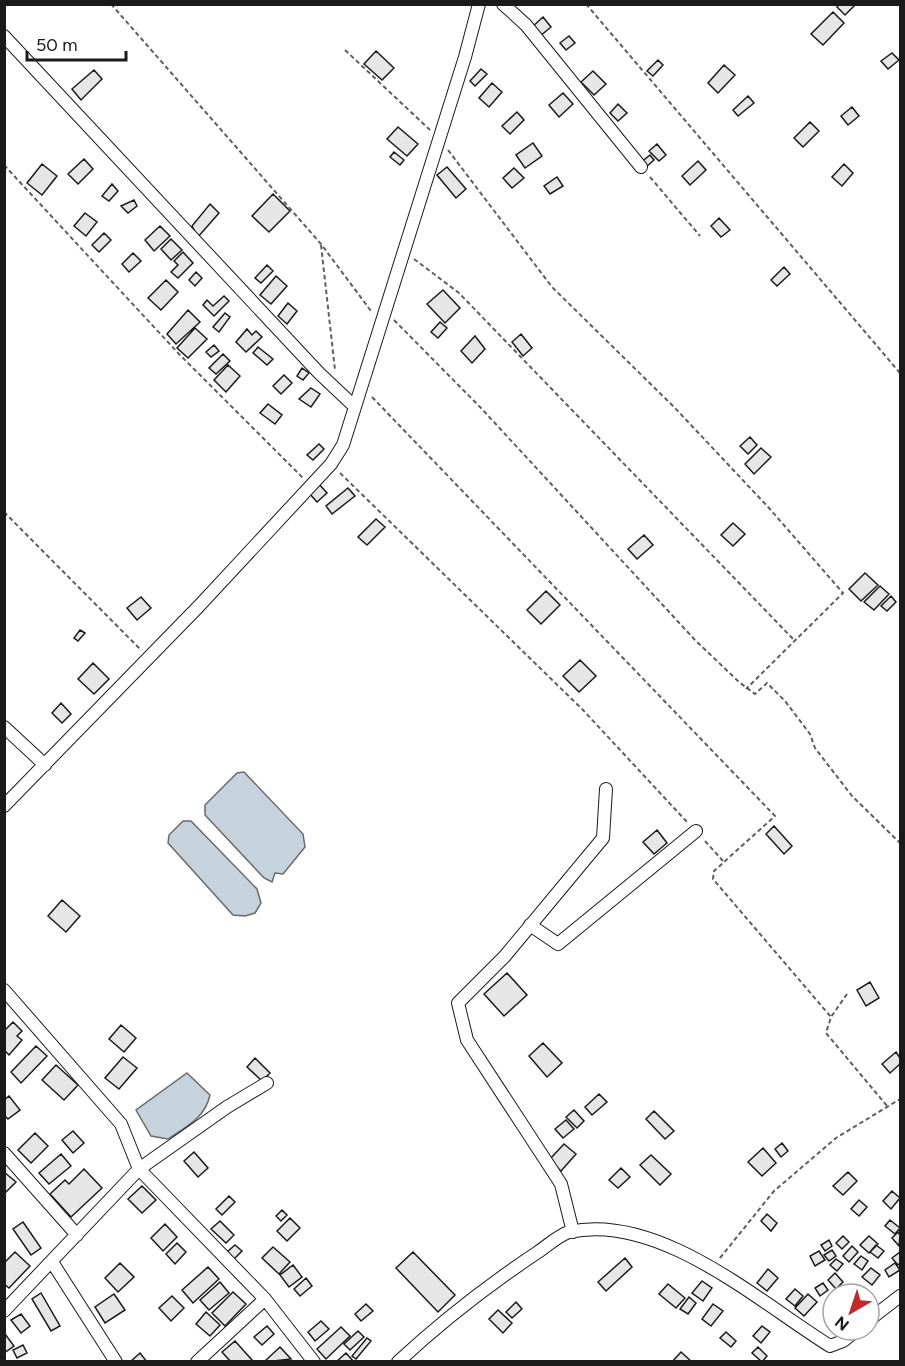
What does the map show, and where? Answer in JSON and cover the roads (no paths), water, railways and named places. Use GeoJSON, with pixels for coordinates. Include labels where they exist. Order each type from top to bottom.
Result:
{"type":"FeatureCollection","features":[{"type":"Feature","properties":{"kind":"street"},"geometry":{"type":"LineString","coordinates":[[4,806],[149,658],[311,486],[331,464],[343,445],[479,4]]}},
{"type":"Feature","properties":{"kind":"street"},"geometry":{"type":"LineString","coordinates":[[503,4],[526,25],[641,167]]}},
{"type":"Feature","properties":{"kind":"street"},"geometry":{"type":"LineString","coordinates":[[4,36],[354,406]]}},
{"type":"Feature","properties":{"kind":"street"},"geometry":{"type":"LineString","coordinates":[[4,727],[45,765]]}},
{"type":"Feature","properties":{"kind":"street"},"geometry":{"type":"LineString","coordinates":[[573,1232],[561,1184],[467,1040],[458,1003],[505,956],[603,838],[606,789]]}},
{"type":"Feature","properties":{"kind":"street"},"geometry":{"type":"LineString","coordinates":[[530,926],[558,944],[696,831]]}},
{"type":"Feature","properties":{"kind":"street"},"geometry":{"type":"LineString","coordinates":[[4,990],[121,1124],[139,1169],[266,1299],[314,1362]]}},
{"type":"Feature","properties":{"kind":"street"},"geometry":{"type":"LineString","coordinates":[[6,1306],[139,1169],[226,1107],[267,1083]]}},
{"type":"Feature","properties":{"kind":"street"},"geometry":{"type":"LineString","coordinates":[[4,1153],[77,1235]]}},
{"type":"Feature","properties":{"kind":"street"},"geometry":{"type":"LineString","coordinates":[[398,1362],[508,1272],[567,1233],[611,1229],[670,1247],[712,1267],[821,1340]]}},
{"type":"Feature","properties":{"kind":"street"},"geometry":{"type":"LineString","coordinates":[[51,1262],[116,1362]]}},
{"type":"Feature","properties":{"kind":"street"},"geometry":{"type":"LineString","coordinates":[[881,1311],[900,1296]]}},
{"type":"Feature","properties":{"kind":"street"},"geometry":{"type":"LineString","coordinates":[[197,1362],[266,1299]]}},
{"type":"Feature","properties":{"kind":"street"},"geometry":{"type":"LineString","coordinates":[[824,1342],[830,1346],[837,1342]]}}]}
